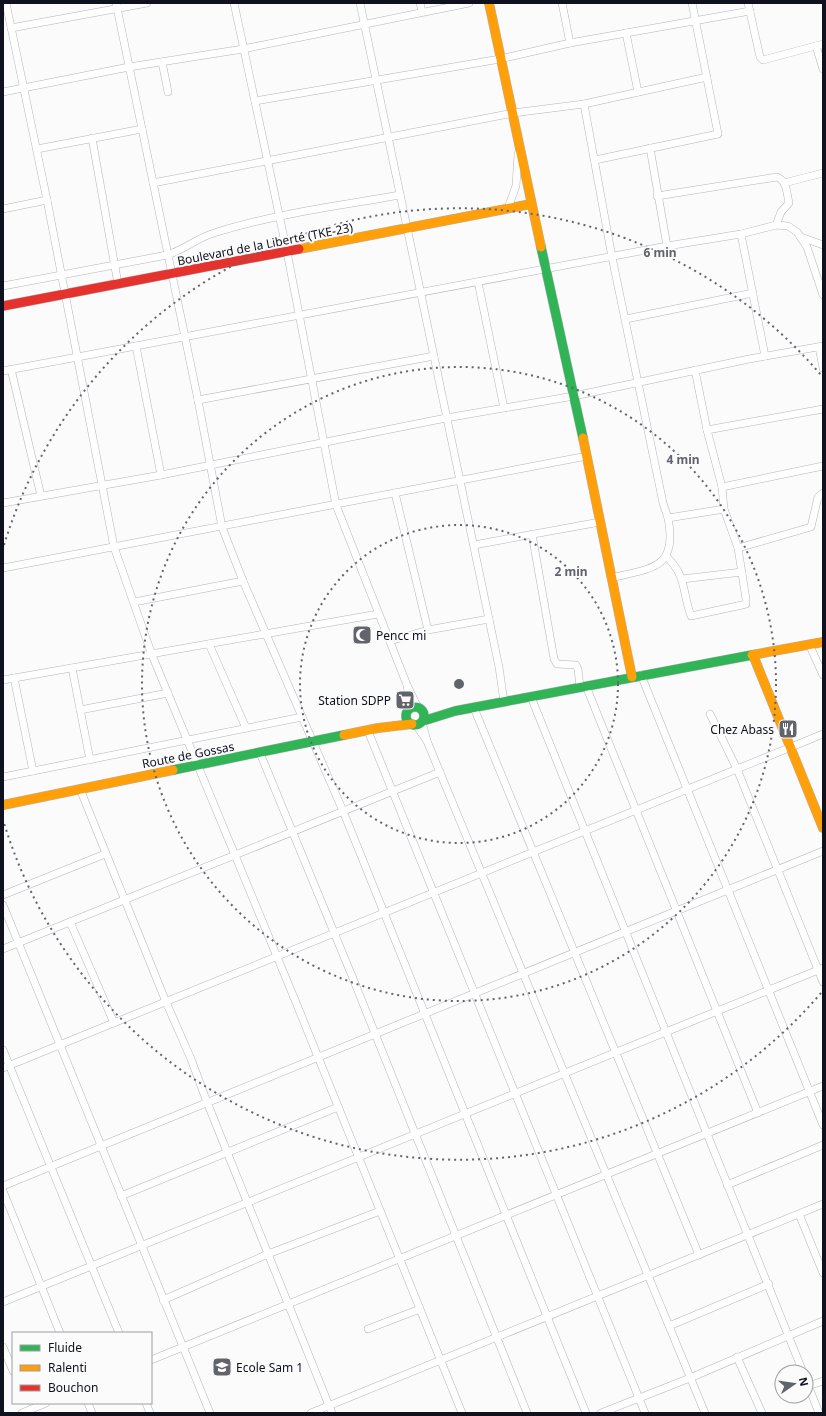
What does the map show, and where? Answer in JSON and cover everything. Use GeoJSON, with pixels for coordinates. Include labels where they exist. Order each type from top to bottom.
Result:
{"type":"FeatureCollection","features":[{"type":"Feature","properties":{"kind":"street"},"geometry":{"type":"LineString","coordinates":[[6,3],[47,200],[60,275],[65,294],[114,547],[152,655],[277,956],[420,1309],[460,1412]]}},
{"type":"Feature","properties":{"kind":"street"},"geometry":{"type":"LineString","coordinates":[[11,28],[116,6],[147,3]]}},
{"type":"Feature","properties":{"kind":"street"},"geometry":{"type":"LineString","coordinates":[[234,3],[278,216],[287,252],[336,505],[407,685],[416,717],[705,1413]]}},
{"type":"Feature","properties":{"kind":"street"},"geometry":{"type":"LineString","coordinates":[[360,3],[419,292],[474,545],[504,702]]}},
{"type":"Feature","properties":{"kind":"street"},"geometry":{"type":"LineString","coordinates":[[420,3],[422,12]]}},
{"type":"Feature","properties":{"kind":"street"},"geometry":{"type":"LineString","coordinates":[[3,92],[129,67],[243,49],[469,3]]}},
{"type":"Feature","properties":{"kind":"street"},"geometry":{"type":"LineString","coordinates":[[489,3],[518,146],[587,456],[611,578],[637,676],[687,789],[823,1125]]}},
{"type":"Feature","properties":{"kind":"street"},"geometry":{"type":"LineString","coordinates":[[562,3],[570,43]]}},
{"type":"Feature","properties":{"kind":"street"},"geometry":{"type":"LineString","coordinates":[[595,160],[718,134],[692,3]]}},
{"type":"Feature","properties":{"kind":"street"},"geometry":{"type":"LineString","coordinates":[[116,6],[198,400],[222,526],[243,581],[343,811],[586,1413]]}},
{"type":"Feature","properties":{"kind":"street"},"geometry":{"type":"LineString","coordinates":[[255,101],[376,79],[500,59],[570,43],[696,20],[749,7],[760,57],[763,60],[819,45],[823,69]]}},
{"type":"Feature","properties":{"kind":"street"},"geometry":{"type":"LineString","coordinates":[[626,33],[638,92]]}},
{"type":"Feature","properties":{"kind":"street"},"geometry":{"type":"LineString","coordinates":[[162,62],[168,92]]}},
{"type":"Feature","properties":{"kind":"street"},"geometry":{"type":"LineString","coordinates":[[153,182],[512,113],[584,104],[707,77]]}},
{"type":"Feature","properties":{"kind":"street"},"geometry":{"type":"LineString","coordinates":[[584,104],[612,257],[663,503],[671,532],[670,548],[667,557],[658,565],[645,570],[611,578]]}},
{"type":"Feature","properties":{"kind":"street"},"geometry":{"type":"LineString","coordinates":[[36,149],[142,129]]}},
{"type":"Feature","properties":{"kind":"street"},"geometry":{"type":"LineString","coordinates":[[92,138],[116,265],[118,284]]}},
{"type":"Feature","properties":{"kind":"street"},"geometry":{"type":"LineString","coordinates":[[508,208],[516,186],[518,146]]}},
{"type":"Feature","properties":{"kind":"street"},"geometry":{"type":"LineString","coordinates":[[650,148],[657,196],[667,246]]}},
{"type":"Feature","properties":{"kind":"street"},"geometry":{"type":"LineString","coordinates":[[784,183],[823,173]]}},
{"type":"Feature","properties":{"kind":"street"},"geometry":{"type":"LineString","coordinates":[[657,196],[777,177],[784,183],[789,203],[781,212],[776,225]]}},
{"type":"Feature","properties":{"kind":"street"},"geometry":{"type":"LineString","coordinates":[[3,286],[167,255],[179,251],[204,236],[278,216],[400,195]]}},
{"type":"Feature","properties":{"kind":"street"},"geometry":{"type":"LineString","coordinates":[[3,209],[47,200]]}},
{"type":"Feature","properties":{"kind":"street","name":"Boulevard de la Liberté (TKE-23)"},"geometry":{"type":"LineString","coordinates":[[3,306],[531,204]]}},
{"type":"Feature","properties":{"kind":"street"},"geometry":{"type":"LineString","coordinates":[[3,371],[419,292],[667,246],[741,234],[776,225],[788,226],[800,236],[808,247],[823,295]]}},
{"type":"Feature","properties":{"kind":"street"},"geometry":{"type":"LineString","coordinates":[[741,234],[764,356]]}},
{"type":"Feature","properties":{"kind":"street"},"geometry":{"type":"LineString","coordinates":[[800,236],[823,245]]}},
{"type":"Feature","properties":{"kind":"street"},"geometry":{"type":"LineString","coordinates":[[478,282],[504,408]]}},
{"type":"Feature","properties":{"kind":"street"},"geometry":{"type":"LineString","coordinates":[[626,319],[753,294]]}},
{"type":"Feature","properties":{"kind":"street"},"geometry":{"type":"LineString","coordinates":[[136,346],[161,474]]}},
{"type":"Feature","properties":{"kind":"street"},"geometry":{"type":"LineString","coordinates":[[3,503],[210,465],[446,418],[574,396],[764,356],[821,346],[823,368]]}},
{"type":"Feature","properties":{"kind":"street"},"geometry":{"type":"LineString","coordinates":[[198,400],[434,356]]}},
{"type":"Feature","properties":{"kind":"street"},"geometry":{"type":"LineString","coordinates":[[11,369],[41,496]]}},
{"type":"Feature","properties":{"kind":"street"},"geometry":{"type":"LineString","coordinates":[[667,557],[677,567],[682,579],[691,616],[746,604],[738,548],[724,509],[722,487],[707,430],[695,370]]}},
{"type":"Feature","properties":{"kind":"street"},"geometry":{"type":"LineString","coordinates":[[707,430],[823,409]]}},
{"type":"Feature","properties":{"kind":"street"},"geometry":{"type":"LineString","coordinates":[[3,568],[587,456]]}},
{"type":"Feature","properties":{"kind":"street"},"geometry":{"type":"LineString","coordinates":[[722,487],[823,466]]}},
{"type":"Feature","properties":{"kind":"street"},"geometry":{"type":"LineString","coordinates":[[395,493],[428,630]]}},
{"type":"Feature","properties":{"kind":"street"},"geometry":{"type":"LineString","coordinates":[[738,548],[811,527],[818,497],[823,493]]}},
{"type":"Feature","properties":{"kind":"street"},"geometry":{"type":"LineString","coordinates":[[668,518],[724,509]]}},
{"type":"Feature","properties":{"kind":"street"},"geometry":{"type":"LineString","coordinates":[[474,545],[600,522]]}},
{"type":"Feature","properties":{"kind":"street"},"geometry":{"type":"LineString","coordinates":[[532,534],[554,659],[557,664],[576,666],[578,669],[583,686],[758,1113]]}},
{"type":"Feature","properties":{"kind":"street"},"geometry":{"type":"LineString","coordinates":[[682,579],[742,572]]}},
{"type":"Feature","properties":{"kind":"street"},"geometry":{"type":"LineString","coordinates":[[134,602],[243,581]]}},
{"type":"Feature","properties":{"kind":"street"},"geometry":{"type":"LineString","coordinates":[[3,680],[152,655],[266,633],[378,614]]}},
{"type":"Feature","properties":{"kind":"street"},"geometry":{"type":"LineString","coordinates":[[390,640],[428,630],[489,619]]}},
{"type":"Feature","properties":{"kind":"street","name":"Route de Gossas"},"geometry":{"type":"LineString","coordinates":[[3,805],[313,743],[368,731],[416,717],[455,712],[583,686],[823,642]]}},
{"type":"Feature","properties":{"kind":"street"},"geometry":{"type":"LineString","coordinates":[[209,644],[246,728]]}},
{"type":"Feature","properties":{"kind":"street"},"geometry":{"type":"LineString","coordinates":[[809,644],[823,675]]}},
{"type":"Feature","properties":{"kind":"street"},"geometry":{"type":"LineString","coordinates":[[753,655],[823,828]]}},
{"type":"Feature","properties":{"kind":"street"},"geometry":{"type":"LineString","coordinates":[[72,668],[90,760]]}},
{"type":"Feature","properties":{"kind":"street"},"geometry":{"type":"LineString","coordinates":[[14,678],[32,771]]}},
{"type":"Feature","properties":{"kind":"street"},"geometry":{"type":"LineString","coordinates":[[80,710],[168,693]]}},
{"type":"Feature","properties":{"kind":"street"},"geometry":{"type":"LineString","coordinates":[[531,697],[747,1235],[790,1335],[800,1364]]}},
{"type":"Feature","properties":{"kind":"street"},"geometry":{"type":"LineString","coordinates":[[474,708],[699,1255]]}},
{"type":"Feature","properties":{"kind":"street"},"geometry":{"type":"LineString","coordinates":[[710,714],[737,769],[778,870],[821,969],[823,982]]}},
{"type":"Feature","properties":{"kind":"street"},"geometry":{"type":"LineString","coordinates":[[3,777],[302,717]]}},
{"type":"Feature","properties":{"kind":"street"},"geometry":{"type":"LineString","coordinates":[[368,731],[645,1413]]}},
{"type":"Feature","properties":{"kind":"street"},"geometry":{"type":"LineString","coordinates":[[6,1067],[823,734]]}},
{"type":"Feature","properties":{"kind":"street"},"geometry":{"type":"LineString","coordinates":[[260,753],[375,1034],[527,1413]]}},
{"type":"Feature","properties":{"kind":"street"},"geometry":{"type":"LineString","coordinates":[[3,949],[440,772]]}},
{"type":"Feature","properties":{"kind":"street"},"geometry":{"type":"LineString","coordinates":[[80,790],[166,1002],[192,1059],[207,1102],[332,1413]]}},
{"type":"Feature","properties":{"kind":"street"},"geometry":{"type":"LineString","coordinates":[[3,1186],[823,851]]}},
{"type":"Feature","properties":{"kind":"street"},"geometry":{"type":"LineString","coordinates":[[3,895],[105,854]]}},
{"type":"Feature","properties":{"kind":"street"},"geometry":{"type":"LineString","coordinates":[[3,905],[210,1413]]}},
{"type":"Feature","properties":{"kind":"street"},"geometry":{"type":"LineString","coordinates":[[70,922],[114,1023]]}},
{"type":"Feature","properties":{"kind":"street"},"geometry":{"type":"LineString","coordinates":[[3,1302],[821,969]]}},
{"type":"Feature","properties":{"kind":"street"},"geometry":{"type":"LineString","coordinates":[[3,1050],[6,1067],[51,1166],[119,1332]]}},
{"type":"Feature","properties":{"kind":"street"},"geometry":{"type":"LineString","coordinates":[[152,1360],[823,1086]]}},
{"type":"Feature","properties":{"kind":"street"},"geometry":{"type":"LineString","coordinates":[[121,1196],[338,1107]]}},
{"type":"Feature","properties":{"kind":"street"},"geometry":{"type":"LineString","coordinates":[[727,1185],[823,1145]]}},
{"type":"Feature","properties":{"kind":"street"},"geometry":{"type":"LineString","coordinates":[[3,1192],[60,1332]]}},
{"type":"Feature","properties":{"kind":"street"},"geometry":{"type":"LineString","coordinates":[[311,1413],[823,1204]]}},
{"type":"Feature","properties":{"kind":"street"},"geometry":{"type":"LineString","coordinates":[[163,1300],[268,1254],[380,1211]]}},
{"type":"Feature","properties":{"kind":"street"},"geometry":{"type":"LineString","coordinates":[[799,1214],[823,1273]]}},
{"type":"Feature","properties":{"kind":"street"},"geometry":{"type":"LineString","coordinates":[[669,1326],[769,1284]]}},
{"type":"Feature","properties":{"kind":"street"},"geometry":{"type":"LineString","coordinates":[[368,1329],[420,1309]]}},
{"type":"Feature","properties":{"kind":"street"},"geometry":{"type":"LineString","coordinates":[[601,1413],[638,1397],[690,1378],[823,1322]]}},
{"type":"Feature","properties":{"kind":"street"},"geometry":{"type":"LineString","coordinates":[[3,1347],[12,1369]]}},
{"type":"Feature","properties":{"kind":"street"},"geometry":{"type":"LineString","coordinates":[[737,1357],[762,1413]]}},
{"type":"Feature","properties":{"kind":"street"},"geometry":{"type":"LineString","coordinates":[[814,1400],[819,1413]]}},
{"type":"Feature","properties":{"kind":"street"},"geometry":{"type":"LineString","coordinates":[[22,1413],[43,1404]]}},
{"type":"Feature","properties":{"kind":"traffic: fast"},"geometry":{"type":"LineString","coordinates":[[541,247],[583,438]]}},
{"type":"Feature","properties":{"kind":"traffic: fast"},"geometry":{"type":"LineString","coordinates":[[423,721],[455,711],[752,655]]}},
{"type":"Feature","properties":{"kind":"traffic: fast"},"geometry":{"type":"LineString","coordinates":[[415,707],[421,710],[424,716],[421,722],[415,725],[409,722],[406,716],[409,710],[415,707]]}},
{"type":"Feature","properties":{"kind":"traffic: fast"},"geometry":{"type":"LineString","coordinates":[[173,770],[344,735]]}},
{"type":"Feature","properties":{"kind":"traffic: slow"},"geometry":{"type":"LineString","coordinates":[[489,3],[541,247]]}},
{"type":"Feature","properties":{"kind":"traffic: slow"},"geometry":{"type":"LineString","coordinates":[[299,249],[531,204]]}},
{"type":"Feature","properties":{"kind":"traffic: slow"},"geometry":{"type":"LineString","coordinates":[[583,438],[632,677]]}},
{"type":"Feature","properties":{"kind":"traffic: slow"},"geometry":{"type":"LineString","coordinates":[[752,655],[823,642]]}},
{"type":"Feature","properties":{"kind":"traffic: slow"},"geometry":{"type":"LineString","coordinates":[[753,655],[823,828]]}},
{"type":"Feature","properties":{"kind":"traffic: slow"},"geometry":{"type":"LineString","coordinates":[[344,735],[378,728],[412,724]]}},
{"type":"Feature","properties":{"kind":"traffic: slow"},"geometry":{"type":"LineString","coordinates":[[3,805],[173,770]]}},
{"type":"Feature","properties":{"kind":"traffic: jam"},"geometry":{"type":"LineString","coordinates":[[3,306],[299,249]]}},
{"type":"Feature","properties":{"kind":"place","name":"Pencc mi"},"geometry":{"type":"Point","coordinates":[362,635]}},
{"type":"Feature","properties":{"kind":"place","name":"Station SDPP"},"geometry":{"type":"Point","coordinates":[405,700]}},
{"type":"Feature","properties":{"kind":"place","name":"Chez Abass"},"geometry":{"type":"Point","coordinates":[788,729]}},
{"type":"Feature","properties":{"kind":"place","name":"Ecole Sam 1"},"geometry":{"type":"Point","coordinates":[222,1367]}}]}
